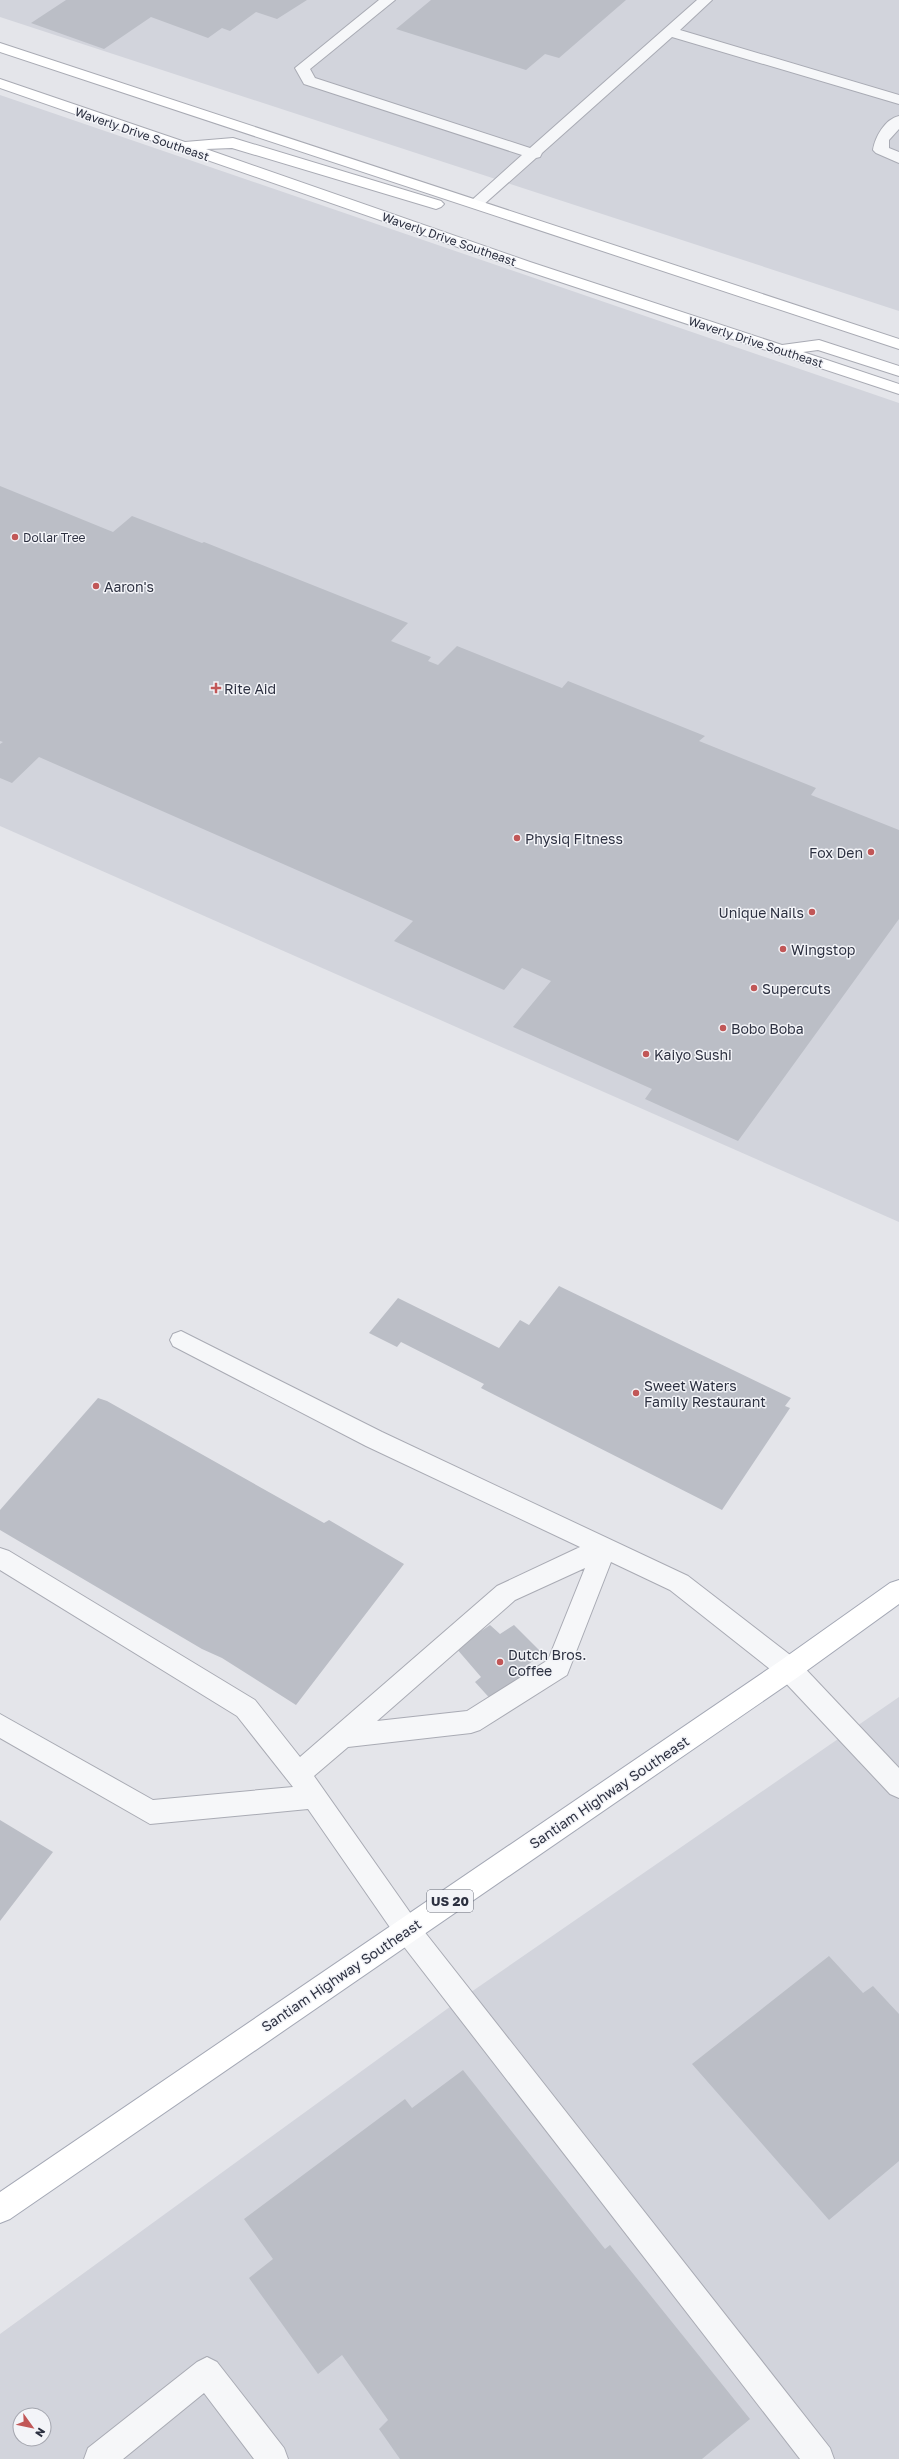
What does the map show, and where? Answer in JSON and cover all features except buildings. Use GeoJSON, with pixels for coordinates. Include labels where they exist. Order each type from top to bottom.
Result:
{"type":"FeatureCollection","features":[{"type":"Feature","properties":{"kind":"main road"},"geometry":{"type":"LineString","coordinates":[[0,47],[477,203],[899,344]]}},
{"type":"Feature","properties":{"kind":"main road","name":"Waverly Drive Southeast"},"geometry":{"type":"LineString","coordinates":[[0,83],[177,147],[899,389]]}},
{"type":"Feature","properties":{"kind":"main road"},"geometry":{"type":"LineString","coordinates":[[177,147],[233,142],[434,204],[477,203]]}},
{"type":"Feature","properties":{"kind":"main road"},"geometry":{"type":"LineString","coordinates":[[781,350],[819,345],[899,371]]}},
{"type":"Feature","properties":{"kind":"main road","name":"Santiam Highway Southeast"},"geometry":{"type":"LineString","coordinates":[[1,2208],[789,1670],[899,1590]]}},
{"type":"Feature","properties":{"kind":"street"},"geometry":{"type":"LineString","coordinates":[[388,0],[302,68],[309,81],[535,154]]}},
{"type":"Feature","properties":{"kind":"street"},"geometry":{"type":"LineString","coordinates":[[477,203],[535,154],[705,0]]}},
{"type":"Feature","properties":{"kind":"street"},"geometry":{"type":"LineString","coordinates":[[670,32],[899,100]]}},
{"type":"Feature","properties":{"kind":"street"},"geometry":{"type":"LineString","coordinates":[[899,120],[882,140],[881,150],[899,158]]}},
{"type":"Feature","properties":{"kind":"street"},"geometry":{"type":"LineString","coordinates":[[181,1340],[374,1439],[679,1583],[789,1670],[899,1786]]}},
{"type":"Feature","properties":{"kind":"street"},"geometry":{"type":"LineString","coordinates":[[341,1736],[472,1722],[558,1667],[605,1548]]}},
{"type":"Feature","properties":{"kind":"street"},"geometry":{"type":"LineString","coordinates":[[298,1774],[506,1593],[605,1548]]}},
{"type":"Feature","properties":{"kind":"street"},"geometry":{"type":"LineString","coordinates":[[0,1558],[246,1708],[298,1774],[407,1930],[819,2459]]}},
{"type":"Feature","properties":{"kind":"street"},"geometry":{"type":"LineString","coordinates":[[0,1725],[150,1812],[314,1797]]}},
{"type":"Feature","properties":{"kind":"street"},"geometry":{"type":"LineString","coordinates":[[99,2459],[207,2372],[274,2459]]}},
{"type":"Feature","properties":{"kind":"shaded area"},"geometry":{"type":"Polygon","coordinates":[[[0,0],[899,0],[899,311],[0,17],[0,0]]]}},
{"type":"Feature","properties":{"kind":"shaded area"},"geometry":{"type":"Polygon","coordinates":[[[0,95],[899,403],[899,1222],[0,826],[0,95]]]}},
{"type":"Feature","properties":{"kind":"shaded area"},"geometry":{"type":"Polygon","coordinates":[[[899,1697],[899,2459],[0,2459],[0,2334],[458,2001],[899,1697]]]}},
{"type":"Feature","properties":{"kind":"place","name":"Dollar Tree"},"geometry":{"type":"Point","coordinates":[15,537]}},
{"type":"Feature","properties":{"kind":"place","name":"Aaron's"},"geometry":{"type":"Point","coordinates":[96,586]}},
{"type":"Feature","properties":{"kind":"place","name":"Rite Aid"},"geometry":{"type":"Point","coordinates":[216,688]}},
{"type":"Feature","properties":{"kind":"place","name":"Physiq Fitness"},"geometry":{"type":"Point","coordinates":[517,838]}},
{"type":"Feature","properties":{"kind":"place","name":"Fox Den"},"geometry":{"type":"Point","coordinates":[871,852]}},
{"type":"Feature","properties":{"kind":"place","name":"Unique Nails"},"geometry":{"type":"Point","coordinates":[812,912]}},
{"type":"Feature","properties":{"kind":"place","name":"Wingstop"},"geometry":{"type":"Point","coordinates":[783,949]}},
{"type":"Feature","properties":{"kind":"place","name":"Supercuts"},"geometry":{"type":"Point","coordinates":[754,988]}},
{"type":"Feature","properties":{"kind":"place","name":"Bobo Boba"},"geometry":{"type":"Point","coordinates":[723,1028]}},
{"type":"Feature","properties":{"kind":"place","name":"Kaiyo Sushi"},"geometry":{"type":"Point","coordinates":[646,1054]}},
{"type":"Feature","properties":{"kind":"place","name":"Sweet Waters Family Restaurant"},"geometry":{"type":"Point","coordinates":[636,1393]}},
{"type":"Feature","properties":{"kind":"place","name":"Dutch Bros. Coffee"},"geometry":{"type":"Point","coordinates":[500,1662]}}]}
